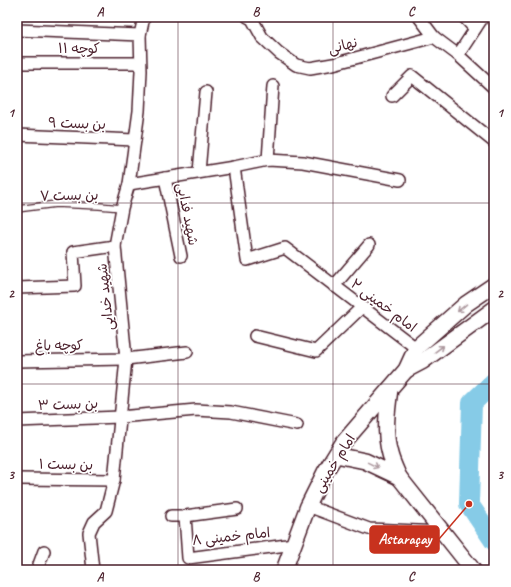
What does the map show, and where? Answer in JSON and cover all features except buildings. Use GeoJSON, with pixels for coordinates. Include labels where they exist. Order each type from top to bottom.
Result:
{"type":"FeatureCollection","features":[{"type":"Feature","properties":{"kind":"street","name":"شهید خدایی"},"geometry":{"type":"LineString","coordinates":[[93,570],[90,532],[94,522],[106,511],[114,480],[126,359],[115,246],[122,208],[129,184],[139,111],[140,35],[144,17]]}},
{"type":"Feature","properties":{"kind":"street","name":"نهانی"},"geometry":{"type":"LineString","coordinates":[[248,17],[252,19],[262,37],[279,53],[296,65],[310,68],[333,64],[434,37]]}},
{"type":"Feature","properties":{"kind":"street"},"geometry":{"type":"LineString","coordinates":[[258,29],[261,17]]}},
{"type":"Feature","properties":{"kind":"street"},"geometry":{"type":"LineString","coordinates":[[419,17],[434,37],[494,88]]}},
{"type":"Feature","properties":{"kind":"street"},"geometry":{"type":"LineString","coordinates":[[464,17],[475,29]]}},
{"type":"Feature","properties":{"kind":"street"},"geometry":{"type":"LineString","coordinates":[[458,56],[483,17]]}},
{"type":"Feature","properties":{"kind":"street"},"geometry":{"type":"LineString","coordinates":[[17,30],[140,35]]}},
{"type":"Feature","properties":{"kind":"street","name":"کوچه ۱۱"},"geometry":{"type":"LineString","coordinates":[[17,63],[140,63]]}},
{"type":"Feature","properties":{"kind":"street"},"geometry":{"type":"LineString","coordinates":[[392,96],[412,76],[494,142]]}},
{"type":"Feature","properties":{"kind":"street"},"geometry":{"type":"LineString","coordinates":[[268,160],[273,86]]}},
{"type":"Feature","properties":{"kind":"street"},"geometry":{"type":"LineString","coordinates":[[199,172],[206,92]]}},
{"type":"Feature","properties":{"kind":"street","name":"بن بست ۹"},"geometry":{"type":"LineString","coordinates":[[17,135],[135,140]]}},
{"type":"Feature","properties":{"kind":"street"},"geometry":{"type":"LineString","coordinates":[[129,184],[268,160],[303,162],[400,180]]}},
{"type":"Feature","properties":{"kind":"street","name":"امام خمینی ۲"},"geometry":{"type":"LineString","coordinates":[[234,167],[246,260],[285,248],[416,348]]}},
{"type":"Feature","properties":{"kind":"street","name":"شهید فدایی"},"geometry":{"type":"LineString","coordinates":[[165,178],[181,256]]}},
{"type":"Feature","properties":{"kind":"street"},"geometry":{"type":"LineString","coordinates":[[334,286],[369,245]]}},
{"type":"Feature","properties":{"kind":"street"},"geometry":{"type":"LineString","coordinates":[[17,288],[75,286],[73,252],[115,246]]}},
{"type":"Feature","properties":{"kind":"street","name":"امام خمینی"},"geometry":{"type":"LineString","coordinates":[[284,570],[308,506],[343,443],[406,370],[416,348],[466,304],[494,285]]}},
{"type":"Feature","properties":{"kind":"street"},"geometry":{"type":"LineString","coordinates":[[255,336],[316,351],[362,307]]}},
{"type":"Feature","properties":{"kind":"street","name":"امام خمینی"},"geometry":{"type":"LineString","coordinates":[[406,370],[423,361],[494,309]]}},
{"type":"Feature","properties":{"kind":"street","name":"کوچه باغ"},"geometry":{"type":"LineString","coordinates":[[17,361],[126,359],[188,352]]}},
{"type":"Feature","properties":{"kind":"street"},"geometry":{"type":"LineString","coordinates":[[390,389],[386,423],[387,438],[390,453],[399,477],[473,570]]}},
{"type":"Feature","properties":{"kind":"street","name":"بن بست ۳"},"geometry":{"type":"LineString","coordinates":[[17,421],[120,417],[196,410],[231,412],[297,425]]}},
{"type":"Feature","properties":{"kind":"street"},"geometry":{"type":"LineString","coordinates":[[336,455],[365,461],[399,477]]}},
{"type":"Feature","properties":{"kind":"street","name":"بن بست ۱"},"geometry":{"type":"LineString","coordinates":[[17,479],[114,480]]}},
{"type":"Feature","properties":{"kind":"street"},"geometry":{"type":"LineString","coordinates":[[308,506],[369,529],[442,532]]}},
{"type":"Feature","properties":{"kind":"street"},"geometry":{"type":"LineString","coordinates":[[171,516],[185,516],[237,509]]}},
{"type":"Feature","properties":{"kind":"street","name":"امام خمینی ۸"},"geometry":{"type":"LineString","coordinates":[[185,516],[188,558],[294,544]]}},
{"type":"Feature","properties":{"kind":"street"},"geometry":{"type":"LineString","coordinates":[[37,570],[44,551]]}},
{"type":"Feature","properties":{"kind":"lane","name":"بن بست ۷"},"geometry":{"type":"LineString","coordinates":[[17,210],[56,204],[122,208]]}},
{"type":"Feature","properties":{"kind":"waterway"},"geometry":{"type":"LineString","coordinates":[[494,382],[472,403],[469,504],[494,541]]}},
{"type":"Feature","properties":{"kind":"place","name":"Astaraçay"},"geometry":{"type":"Point","coordinates":[469,504]}}]}
